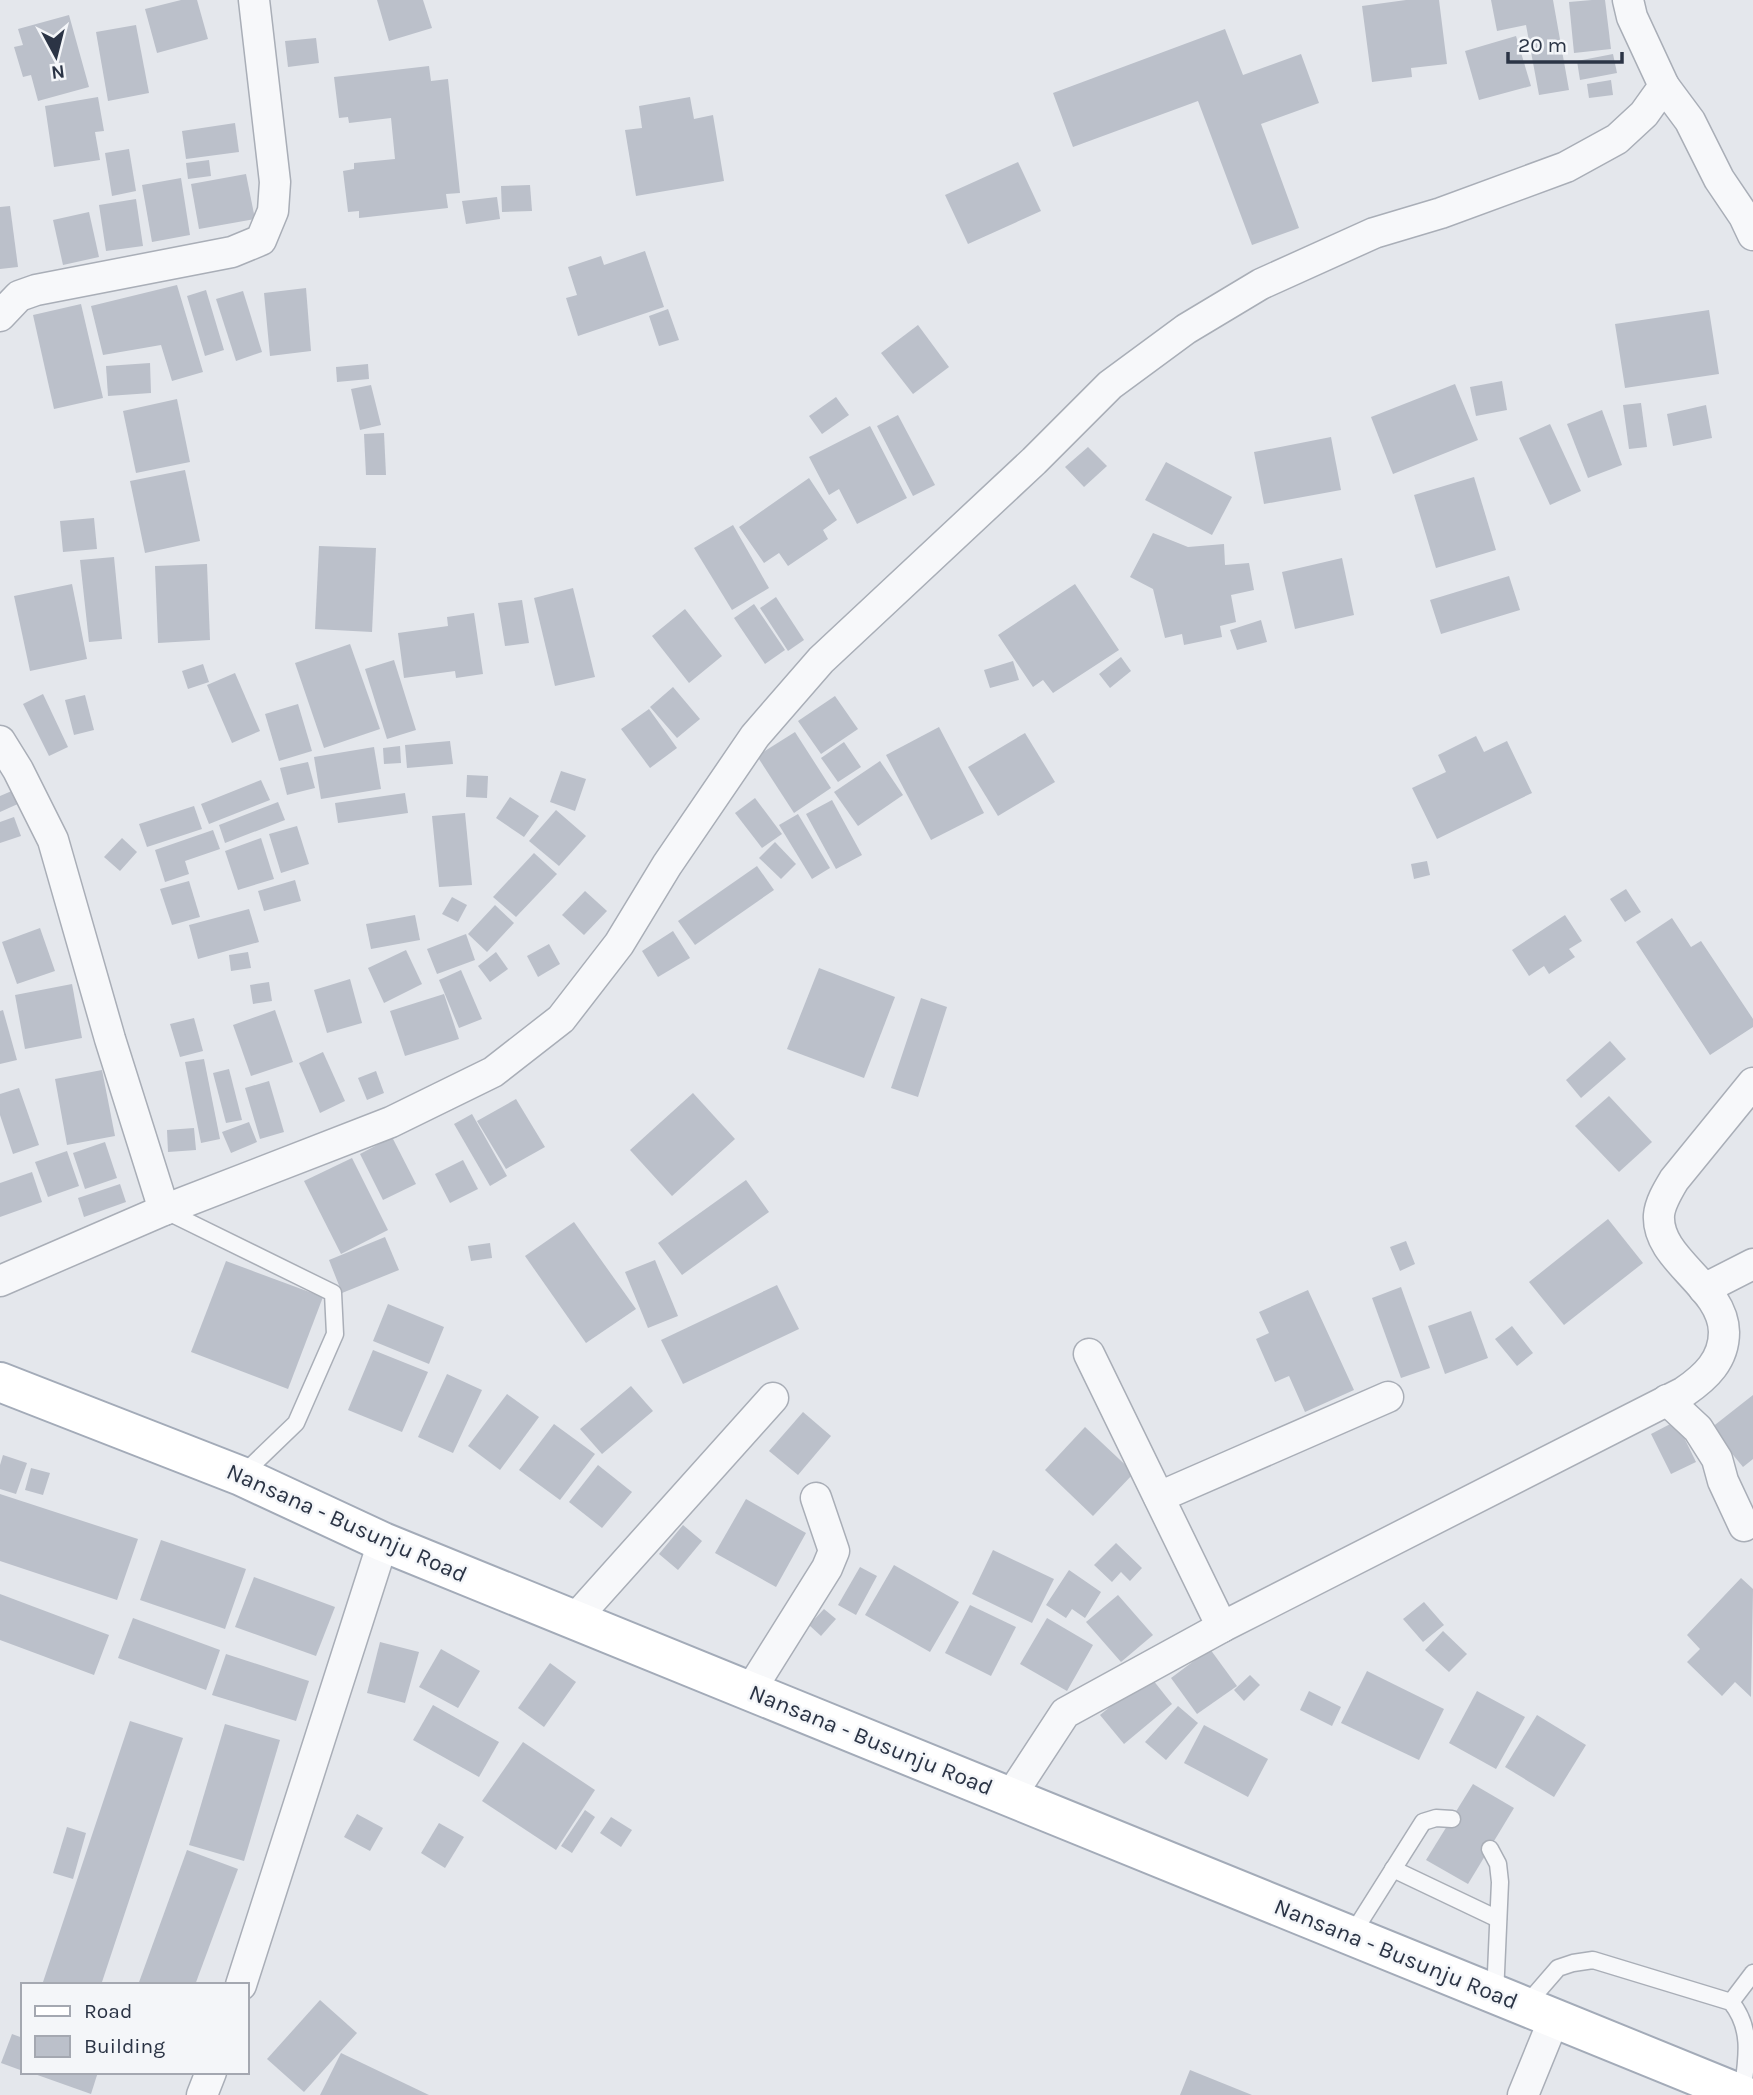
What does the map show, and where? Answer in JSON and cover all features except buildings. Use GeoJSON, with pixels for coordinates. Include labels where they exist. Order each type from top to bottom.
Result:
{"type":"FeatureCollection","features":[{"type":"Feature","properties":{"kind":"main road","name":"Nansana - Busunju Road"},"geometry":{"type":"LineString","coordinates":[[0,1382],[241,1476],[383,1542],[1742,2095]]}},
{"type":"Feature","properties":{"kind":"street"},"geometry":{"type":"LineString","coordinates":[[0,316],[19,296],[36,290],[232,252],[261,240],[274,211],[275,182],[254,0]]}},
{"type":"Feature","properties":{"kind":"street"},"geometry":{"type":"LineString","coordinates":[[1628,0],[1632,17],[1664,86],[1690,121],[1719,179],[1744,216],[1753,235]]}},
{"type":"Feature","properties":{"kind":"street"},"geometry":{"type":"LineString","coordinates":[[0,1281],[164,1210],[391,1122],[493,1072],[561,1019],[619,944],[667,865],[755,736],[812,670],[1111,385],[1186,329],[1261,285],[1374,233],[1441,213],[1566,167],[1616,139],[1644,114],[1664,86]]}},
{"type":"Feature","properties":{"kind":"street"},"geometry":{"type":"LineString","coordinates":[[0,741],[53,840],[110,1040],[164,1210]]}},
{"type":"Feature","properties":{"kind":"street"},"geometry":{"type":"LineString","coordinates":[[1010,1797],[1065,1713],[1222,1627],[1701,1381],[1716,1364],[1724,1345],[1724,1325],[1717,1305],[1671,1250],[1659,1215],[1664,1197],[1674,1180],[1753,1083]]}},
{"type":"Feature","properties":{"kind":"street"},"geometry":{"type":"LineString","coordinates":[[1704,1289],[1753,1264]]}},
{"type":"Feature","properties":{"kind":"street"},"geometry":{"type":"LineString","coordinates":[[1089,1354],[1222,1627]]}},
{"type":"Feature","properties":{"kind":"street"},"geometry":{"type":"LineString","coordinates":[[1159,1497],[1388,1397]]}},
{"type":"Feature","properties":{"kind":"street"},"geometry":{"type":"LineString","coordinates":[[574,1620],[773,1398]]}},
{"type":"Feature","properties":{"kind":"street"},"geometry":{"type":"LineString","coordinates":[[1667,1400],[1698,1429],[1717,1459],[1723,1480],[1744,1526]]}},
{"type":"Feature","properties":{"kind":"street"},"geometry":{"type":"LineString","coordinates":[[750,1691],[827,1568],[834,1551],[816,1498]]}},
{"type":"Feature","properties":{"kind":"street"},"geometry":{"type":"LineString","coordinates":[[242,1983],[383,1542]]}},
{"type":"Feature","properties":{"kind":"street"},"geometry":{"type":"LineString","coordinates":[[1523,2095],[1525,2006]]}},
{"type":"Feature","properties":{"kind":"street"},"geometry":{"type":"LineString","coordinates":[[202,2095],[210,2074]]}},
{"type":"Feature","properties":{"kind":"lane"},"geometry":{"type":"LineString","coordinates":[[164,1210],[333,1293],[335,1334],[296,1423],[241,1476]]}},
{"type":"Feature","properties":{"kind":"lane"},"geometry":{"type":"LineString","coordinates":[[1351,1936],[1423,1822],[1436,1818],[1451,1819]]}},
{"type":"Feature","properties":{"kind":"lane"},"geometry":{"type":"LineString","coordinates":[[1490,1849],[1497,1864],[1500,1882],[1498,1919],[1525,2006]]}},
{"type":"Feature","properties":{"kind":"lane"},"geometry":{"type":"LineString","coordinates":[[1393,1869],[1498,1919]]}},
{"type":"Feature","properties":{"kind":"lane"},"geometry":{"type":"LineString","coordinates":[[1525,2006],[1558,1968],[1593,1960],[1731,2002],[1742,2013],[1750,2035],[1742,2095]]}},
{"type":"Feature","properties":{"kind":"lane"},"geometry":{"type":"LineString","coordinates":[[1731,2002],[1753,1973]]}}]}
